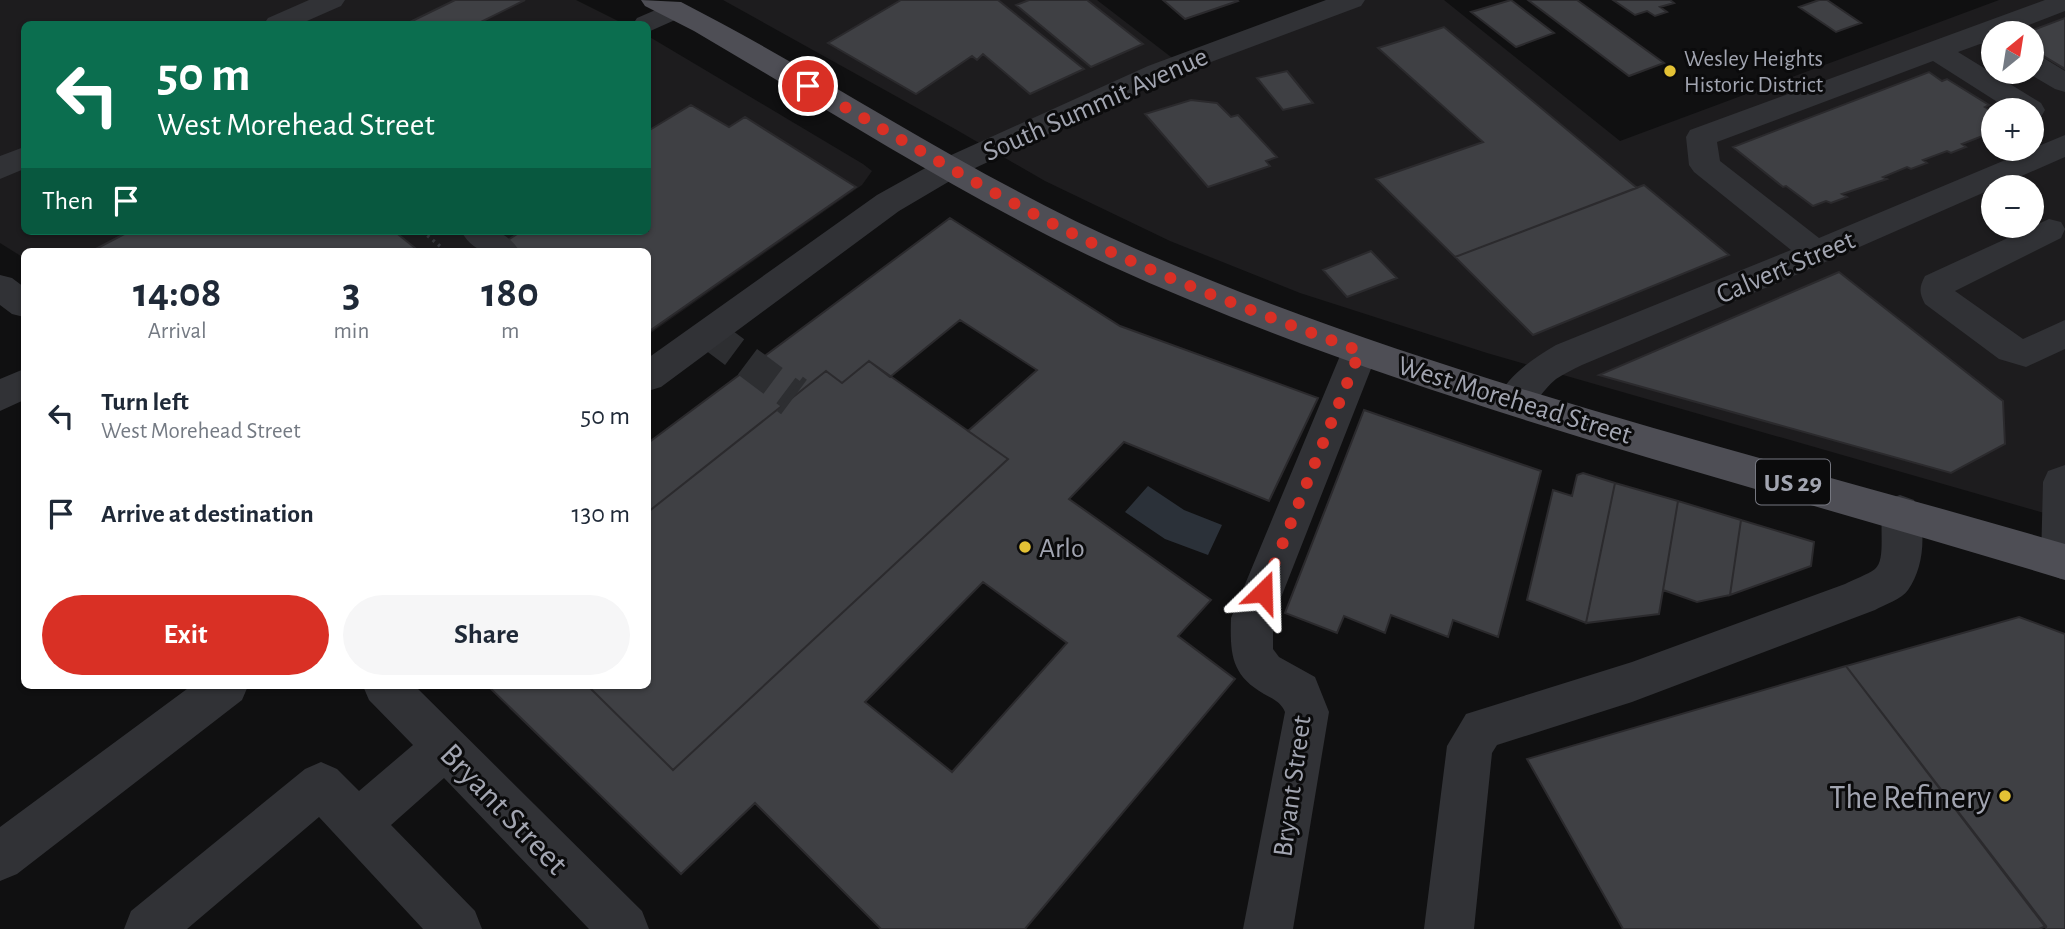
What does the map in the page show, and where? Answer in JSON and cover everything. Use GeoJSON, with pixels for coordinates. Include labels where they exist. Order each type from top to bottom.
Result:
{"type":"FeatureCollection","features":[{"type":"Feature","properties":{"kind":"main road","name":"West Morehead Street"},"geometry":{"type":"LineString","coordinates":[[664,5],[1025,209],[1122,257],[1239,306],[1360,351],[1514,400],[2063,562]]}},
{"type":"Feature","properties":{"kind":"street"},"geometry":{"type":"LineString","coordinates":[[285,21],[331,0]]}},
{"type":"Feature","properties":{"kind":"street","name":"South Summit Avenue"},"geometry":{"type":"LineString","coordinates":[[651,371],[888,203],[949,168],[1158,72],[1350,0]]}},
{"type":"Feature","properties":{"kind":"street"},"geometry":{"type":"LineString","coordinates":[[2022,21],[2065,2]]}},
{"type":"Feature","properties":{"kind":"street"},"geometry":{"type":"LineString","coordinates":[[650,21],[664,5]]}},
{"type":"Feature","properties":{"kind":"street"},"geometry":{"type":"LineString","coordinates":[[1816,253],[1705,165],[1701,137],[1935,50],[1981,38]]}},
{"type":"Feature","properties":{"kind":"street"},"geometry":{"type":"LineString","coordinates":[[1935,50],[2011,98]]}},
{"type":"Feature","properties":{"kind":"street"},"geometry":{"type":"LineString","coordinates":[[2044,70],[2065,83]]}},
{"type":"Feature","properties":{"kind":"street"},"geometry":{"type":"LineString","coordinates":[[2044,119],[2065,132]]}},
{"type":"Feature","properties":{"kind":"street","name":"Calvert Street"},"geometry":{"type":"LineString","coordinates":[[2007,175],[2065,145]]}},
{"type":"Feature","properties":{"kind":"street"},"geometry":{"type":"LineString","coordinates":[[0,169],[21,158]]}},
{"type":"Feature","properties":{"kind":"street","name":"Calvert Street"},"geometry":{"type":"LineString","coordinates":[[1514,400],[1543,370],[1569,355],[1981,188]]}},
{"type":"Feature","properties":{"kind":"street"},"geometry":{"type":"LineString","coordinates":[[2049,229],[1937,285],[1937,295],[2012,350],[2026,354],[2065,333]]}},
{"type":"Feature","properties":{"kind":"street"},"geometry":{"type":"LineString","coordinates":[[482,235],[498,248]]}},
{"type":"Feature","properties":{"kind":"street"},"geometry":{"type":"LineString","coordinates":[[0,287],[21,303]]}},
{"type":"Feature","properties":{"kind":"street","name":"Bryant Street"},"geometry":{"type":"LineString","coordinates":[[1268,929],[1307,712],[1299,691],[1264,671],[1252,654],[1252,618],[1360,351]]}},
{"type":"Feature","properties":{"kind":"street"},"geometry":{"type":"LineString","coordinates":[[0,397],[21,385]]}},
{"type":"Feature","properties":{"kind":"street"},"geometry":{"type":"LineString","coordinates":[[2063,562],[2062,482],[2065,481]]}},
{"type":"Feature","properties":{"kind":"street"},"geometry":{"type":"LineString","coordinates":[[1450,929],[1470,746],[1482,729],[1632,682],[1860,597],[1892,580],[1902,556],[1900,512]]}},
{"type":"Feature","properties":{"kind":"street","name":"Bryant Street"},"geometry":{"type":"LineString","coordinates":[[388,689],[624,929]]}},
{"type":"Feature","properties":{"kind":"street"},"geometry":{"type":"LineString","coordinates":[[0,857],[203,692]]}},
{"type":"Feature","properties":{"kind":"street"},"geometry":{"type":"LineString","coordinates":[[356,824],[445,747]]}},
{"type":"Feature","properties":{"kind":"street"},"geometry":{"type":"LineString","coordinates":[[149,929],[321,785],[457,929]]}},
{"type":"Feature","properties":{"kind":"path"},"geometry":{"type":"LineString","coordinates":[[427,235],[442,248]]}},
{"type":"Feature","properties":{"kind":"shaded area"},"geometry":{"type":"Polygon","coordinates":[[[0,0],[576,0],[618,21],[21,21],[21,235],[651,235],[651,38],[872,171],[862,185],[651,333],[651,248],[21,248],[21,256],[0,243],[0,0]]]}},
{"type":"Feature","properties":{"kind":"shaded area"},"geometry":{"type":"Polygon","coordinates":[[[723,0],[1097,0],[1184,67],[1365,0],[1444,0],[1620,141],[1999,0],[2065,0],[2065,519],[1487,353],[1300,293],[1170,241],[1045,181],[723,0]]]}},
{"type":"Feature","properties":{"kind":"shaded area"},"geometry":{"type":"Polygon","coordinates":[[[1148,486],[1184,510],[1222,525],[1208,555],[1165,539],[1125,512],[1148,486]]]}},
{"type":"Feature","properties":{"kind":"building"},"geometry":{"type":"Polygon","coordinates":[[[455,0],[525,0],[483,21],[412,21],[455,0]]]}},
{"type":"Feature","properties":{"kind":"building"},"geometry":{"type":"Polygon","coordinates":[[[901,0],[998,0],[1084,69],[1030,94],[983,54],[977,60],[972,56],[916,94],[828,43],[901,0]]]}},
{"type":"Feature","properties":{"kind":"building"},"geometry":{"type":"Polygon","coordinates":[[[1029,0],[1087,0],[1143,44],[1091,67],[1016,5],[1029,0]]]}},
{"type":"Feature","properties":{"kind":"building"},"geometry":{"type":"Polygon","coordinates":[[[1163,0],[1237,0],[1238,1],[1185,19],[1163,0]]]}},
{"type":"Feature","properties":{"kind":"building"},"geometry":{"type":"Polygon","coordinates":[[[1511,0],[1554,33],[1516,47],[1471,12],[1511,0]]]}},
{"type":"Feature","properties":{"kind":"building"},"geometry":{"type":"Polygon","coordinates":[[[1528,0],[1577,0],[1664,63],[1629,76],[1528,0]]]}},
{"type":"Feature","properties":{"kind":"building"},"geometry":{"type":"Polygon","coordinates":[[[1613,0],[1670,0],[1674,3],[1660,7],[1667,12],[1655,16],[1647,11],[1635,15],[1613,0]]]}},
{"type":"Feature","properties":{"kind":"building"},"geometry":{"type":"Polygon","coordinates":[[[1827,0],[1861,23],[1836,32],[1799,7],[1827,0]]]}},
{"type":"Feature","properties":{"kind":"building"},"geometry":{"type":"Polygon","coordinates":[[[2065,18],[2065,69],[2044,56],[2044,26],[2065,18]]]}},
{"type":"Feature","properties":{"kind":"building"},"geometry":{"type":"Polygon","coordinates":[[[1444,27],[1637,188],[1455,257],[1376,179],[1483,142],[1378,48],[1444,27]]]}},
{"type":"Feature","properties":{"kind":"building"},"geometry":{"type":"Polygon","coordinates":[[[1287,71],[1313,103],[1283,110],[1257,78],[1287,71]]]}},
{"type":"Feature","properties":{"kind":"building"},"geometry":{"type":"Polygon","coordinates":[[[1929,72],[1942,81],[1947,79],[1981,100],[1981,137],[1962,144],[1966,147],[1923,160],[1927,163],[1911,169],[1907,167],[1883,177],[1887,179],[1842,194],[1847,197],[1831,203],[1826,201],[1813,206],[1786,186],[1783,187],[1733,147],[1929,72]]]}},
{"type":"Feature","properties":{"kind":"building"},"geometry":{"type":"Polygon","coordinates":[[[1191,100],[1217,103],[1231,117],[1238,115],[1277,157],[1266,161],[1270,166],[1208,187],[1145,114],[1191,100]]]}},
{"type":"Feature","properties":{"kind":"building"},"geometry":{"type":"Polygon","coordinates":[[[691,105],[729,127],[745,117],[856,187],[651,330],[651,248],[509,248],[503,243],[516,235],[651,235],[651,129],[691,105]]]}},
{"type":"Feature","properties":{"kind":"building"},"geometry":{"type":"Polygon","coordinates":[[[1644,185],[1729,255],[1533,335],[1455,257],[1644,185]]]}},
{"type":"Feature","properties":{"kind":"building","name":"Arlo"},"geometry":{"type":"Polygon","coordinates":[[[950,218],[1120,326],[1318,398],[1269,501],[1124,442],[1069,499],[1211,600],[1178,636],[1235,679],[1025,929],[881,929],[755,803],[681,874],[491,689],[591,689],[673,770],[1008,459],[968,431],[1037,370],[960,320],[890,377],[869,361],[842,383],[826,371],[651,510],[651,441],[950,218]],[[983,582],[865,702],[952,772],[1067,643],[983,582]]]}},
{"type":"Feature","properties":{"kind":"building"},"geometry":{"type":"Polygon","coordinates":[[[122,235],[399,235],[415,248],[98,248],[122,235]]]}},
{"type":"Feature","properties":{"kind":"building"},"geometry":{"type":"Polygon","coordinates":[[[1371,251],[1397,278],[1347,297],[1323,270],[1371,251]]]}},
{"type":"Feature","properties":{"kind":"building"},"geometry":{"type":"Polygon","coordinates":[[[1839,272],[2003,401],[2005,444],[1951,473],[1599,375],[1839,272]]]}},
{"type":"Feature","properties":{"kind":"building"},"geometry":{"type":"Polygon","coordinates":[[[869,361],[1008,459],[673,770],[591,689],[651,689],[651,510],[826,371],[842,383],[869,361]]]}},
{"type":"Feature","properties":{"kind":"building"},"geometry":{"type":"Polygon","coordinates":[[[1364,410],[1541,471],[1498,637],[1453,620],[1448,637],[1391,615],[1385,633],[1344,616],[1337,633],[1285,613],[1364,410]]]}},
{"type":"Feature","properties":{"kind":"building"},"geometry":{"type":"Polygon","coordinates":[[[1583,473],[1615,483],[1586,623],[1527,600],[1553,490],[1572,496],[1577,475],[1583,473]]]}},
{"type":"Feature","properties":{"kind":"building"},"geometry":{"type":"Polygon","coordinates":[[[1615,483],[1678,501],[1659,614],[1586,623],[1615,483]]]}},
{"type":"Feature","properties":{"kind":"building"},"geometry":{"type":"Polygon","coordinates":[[[1678,501],[1741,520],[1730,595],[1697,602],[1663,590],[1678,501]]]}},
{"type":"Feature","properties":{"kind":"building"},"geometry":{"type":"Polygon","coordinates":[[[1741,520],[1814,542],[1811,566],[1730,595],[1741,520]]]}},
{"type":"Feature","properties":{"kind":"building","name":"The Refinery"},"geometry":{"type":"Polygon","coordinates":[[[2019,617],[2065,634],[2065,929],[2047,929],[1846,666],[2019,617]]]}},
{"type":"Feature","properties":{"kind":"building"},"geometry":{"type":"Polygon","coordinates":[[[1846,666],[2046,926],[2039,929],[1623,929],[1527,759],[1846,666]]]}},
{"type":"Feature","properties":{"kind":"tunnel"},"geometry":{"type":"LineString","coordinates":[[709,333],[792,395]]}},
{"type":"Feature","properties":{"kind":"tunnel"},"geometry":{"type":"LineString","coordinates":[[790,394],[794,397]]}},
{"type":"Feature","properties":{"kind":"place","name":"Wesley Heights Historic District"},"geometry":{"type":"Point","coordinates":[1670,71]}},
{"type":"Feature","properties":{"kind":"place","name":"Arlo"},"geometry":{"type":"Point","coordinates":[1025,547]}},
{"type":"Feature","properties":{"kind":"place","name":"The Refinery"},"geometry":{"type":"Point","coordinates":[2005,796]}},
{"type":"Feature","properties":{"kind":"route"},"geometry":{"type":"LineString","coordinates":[[808,86],[949,168],[1122,257],[1239,306],[1360,351],[1263,592]]}}]}
